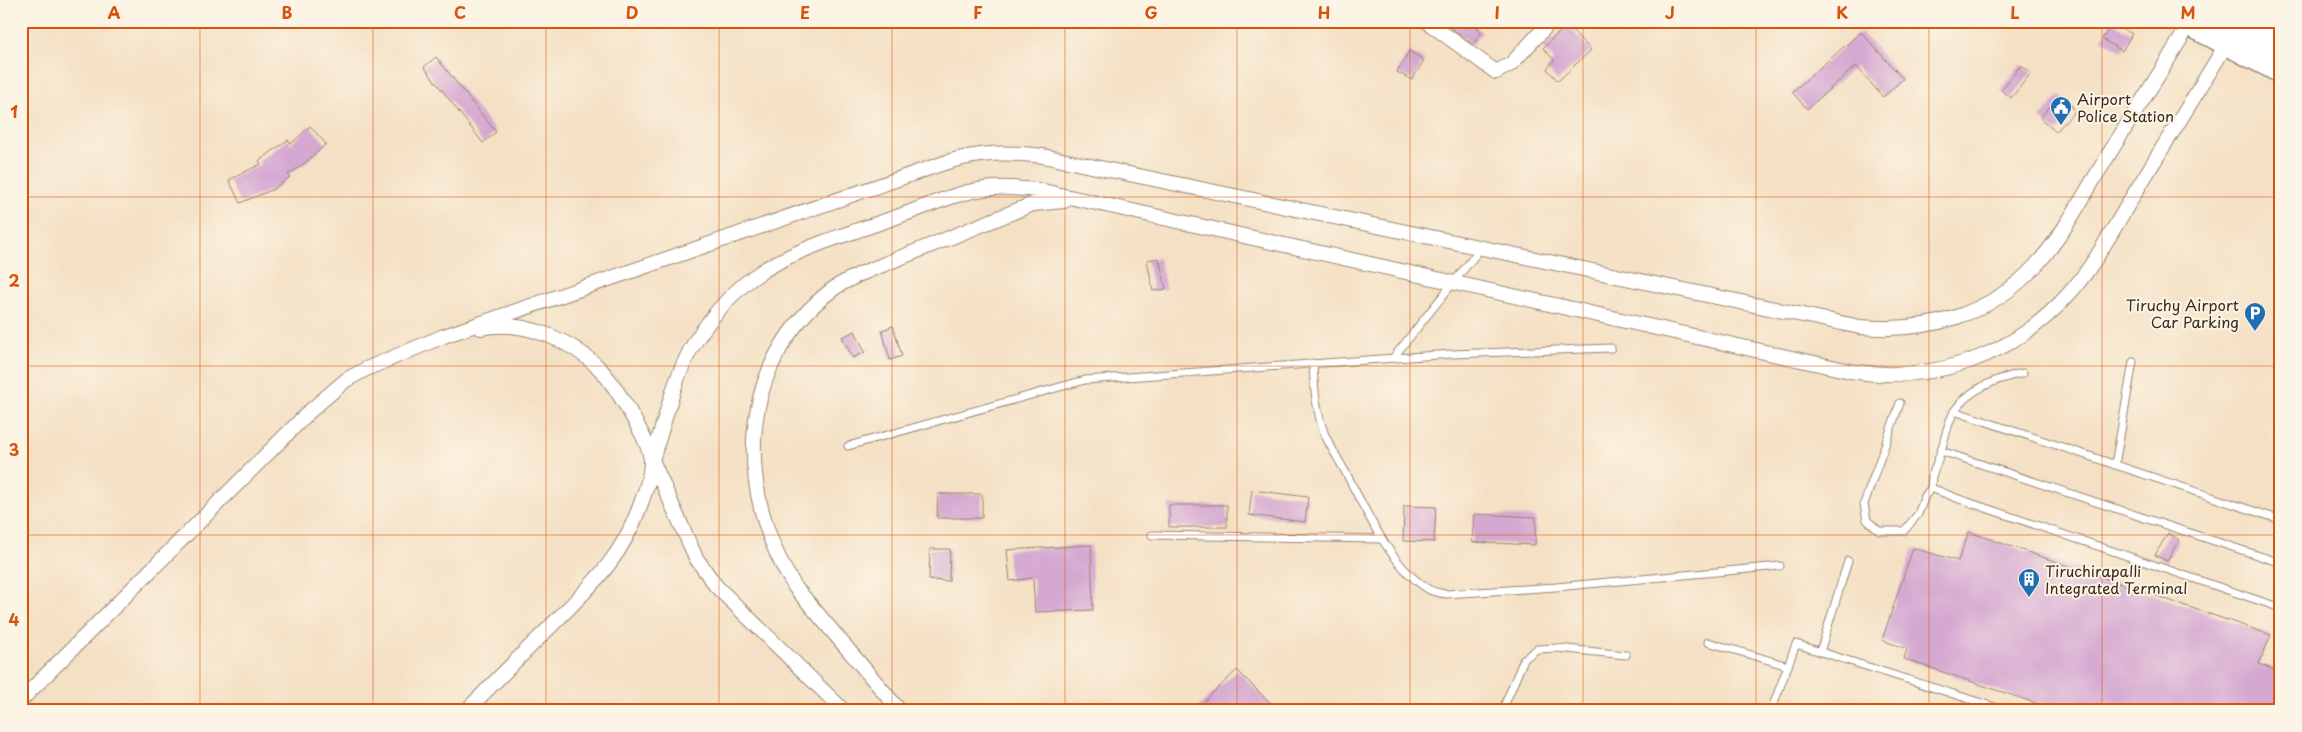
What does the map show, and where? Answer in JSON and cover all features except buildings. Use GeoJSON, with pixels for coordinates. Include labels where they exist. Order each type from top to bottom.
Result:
{"type":"FeatureCollection","features":[{"type":"Feature","properties":{"kind":"highway"},"geometry":{"type":"LineString","coordinates":[[2190,22],[2234,29],[2281,45]]}},
{"type":"Feature","properties":{"kind":"highway"},"geometry":{"type":"LineString","coordinates":[[2234,29],[2281,70]]}},
{"type":"Feature","properties":{"kind":"street"},"geometry":{"type":"LineString","coordinates":[[1426,21],[1446,26],[1496,72],[1511,64],[1551,21]]}},
{"type":"Feature","properties":{"kind":"street"},"geometry":{"type":"LineString","coordinates":[[21,700],[328,394],[346,380],[366,369],[444,336],[947,162],[975,154],[996,152],[1043,156],[1860,327],[1885,330],[1916,327],[1966,315],[1988,304],[2023,278],[2052,244],[2190,22]]}},
{"type":"Feature","properties":{"kind":"street"},"geometry":{"type":"LineString","coordinates":[[466,711],[608,568],[632,528],[646,490],[652,460],[685,361],[701,331],[723,304],[748,281],[777,262],[810,248],[938,202],[991,188],[1038,190],[1864,374],[1914,375],[1958,365],[2015,340],[2067,297],[2098,252],[2234,29]]}},
{"type":"Feature","properties":{"kind":"street"},"geometry":{"type":"LineString","coordinates":[[900,711],[795,587],[769,538],[755,485],[753,458],[754,430],[758,403],[769,374],[783,344],[805,316],[833,289],[860,274],[1033,204],[1056,201],[1095,203]]}},
{"type":"Feature","properties":{"kind":"street"},"geometry":{"type":"LineString","coordinates":[[444,336],[486,327],[510,327],[532,330],[574,348],[603,372],[622,397],[696,558],[716,586],[844,711]]}},
{"type":"Feature","properties":{"kind":"lane"},"geometry":{"type":"LineString","coordinates":[[1393,358],[1481,248]]}},
{"type":"Feature","properties":{"kind":"lane"},"geometry":{"type":"LineString","coordinates":[[848,446],[1084,380],[1393,358],[1611,348]]}},
{"type":"Feature","properties":{"kind":"lane"},"geometry":{"type":"LineString","coordinates":[[2114,465],[2133,362]]}},
{"type":"Feature","properties":{"kind":"lane"},"geometry":{"type":"LineString","coordinates":[[1312,364],[1315,400],[1326,435],[1382,539],[1415,580],[1434,592],[1446,594],[1556,587],[1780,566]]}},
{"type":"Feature","properties":{"kind":"lane"},"geometry":{"type":"LineString","coordinates":[[1900,403],[1864,504],[1867,520],[1879,531],[1904,531],[1918,514],[1925,496],[1931,488],[1932,476],[1954,411],[1964,400],[1984,386],[2004,377],[2024,373]]}},
{"type":"Feature","properties":{"kind":"lane"},"geometry":{"type":"LineString","coordinates":[[1954,411],[2281,520]]}},
{"type":"Feature","properties":{"kind":"lane"},"geometry":{"type":"LineString","coordinates":[[1941,451],[2281,563]]}},
{"type":"Feature","properties":{"kind":"lane"},"geometry":{"type":"LineString","coordinates":[[1931,488],[1959,500],[2281,608]]}},
{"type":"Feature","properties":{"kind":"lane"},"geometry":{"type":"LineString","coordinates":[[1152,535],[1382,539]]}},
{"type":"Feature","properties":{"kind":"lane"},"geometry":{"type":"LineString","coordinates":[[1820,652],[1848,561]]}},
{"type":"Feature","properties":{"kind":"lane"},"geometry":{"type":"LineString","coordinates":[[1708,642],[1788,666]]}},
{"type":"Feature","properties":{"kind":"lane"},"geometry":{"type":"LineString","coordinates":[[1771,711],[1796,644],[2007,711]]}},
{"type":"Feature","properties":{"kind":"lane"},"geometry":{"type":"LineString","coordinates":[[1502,711],[1524,659],[1537,649],[1557,648],[1626,655]]}},
{"type":"Feature","properties":{"kind":"place","name":"Airport Police Station"},"geometry":{"type":"Point","coordinates":[2061,126]}},
{"type":"Feature","properties":{"kind":"place","name":"Tiruchy Airport Car Parking"},"geometry":{"type":"Point","coordinates":[2255,332]}},
{"type":"Feature","properties":{"kind":"place","name":"Tiruchirapalli Integrated Terminal"},"geometry":{"type":"Point","coordinates":[2029,598]}}]}
